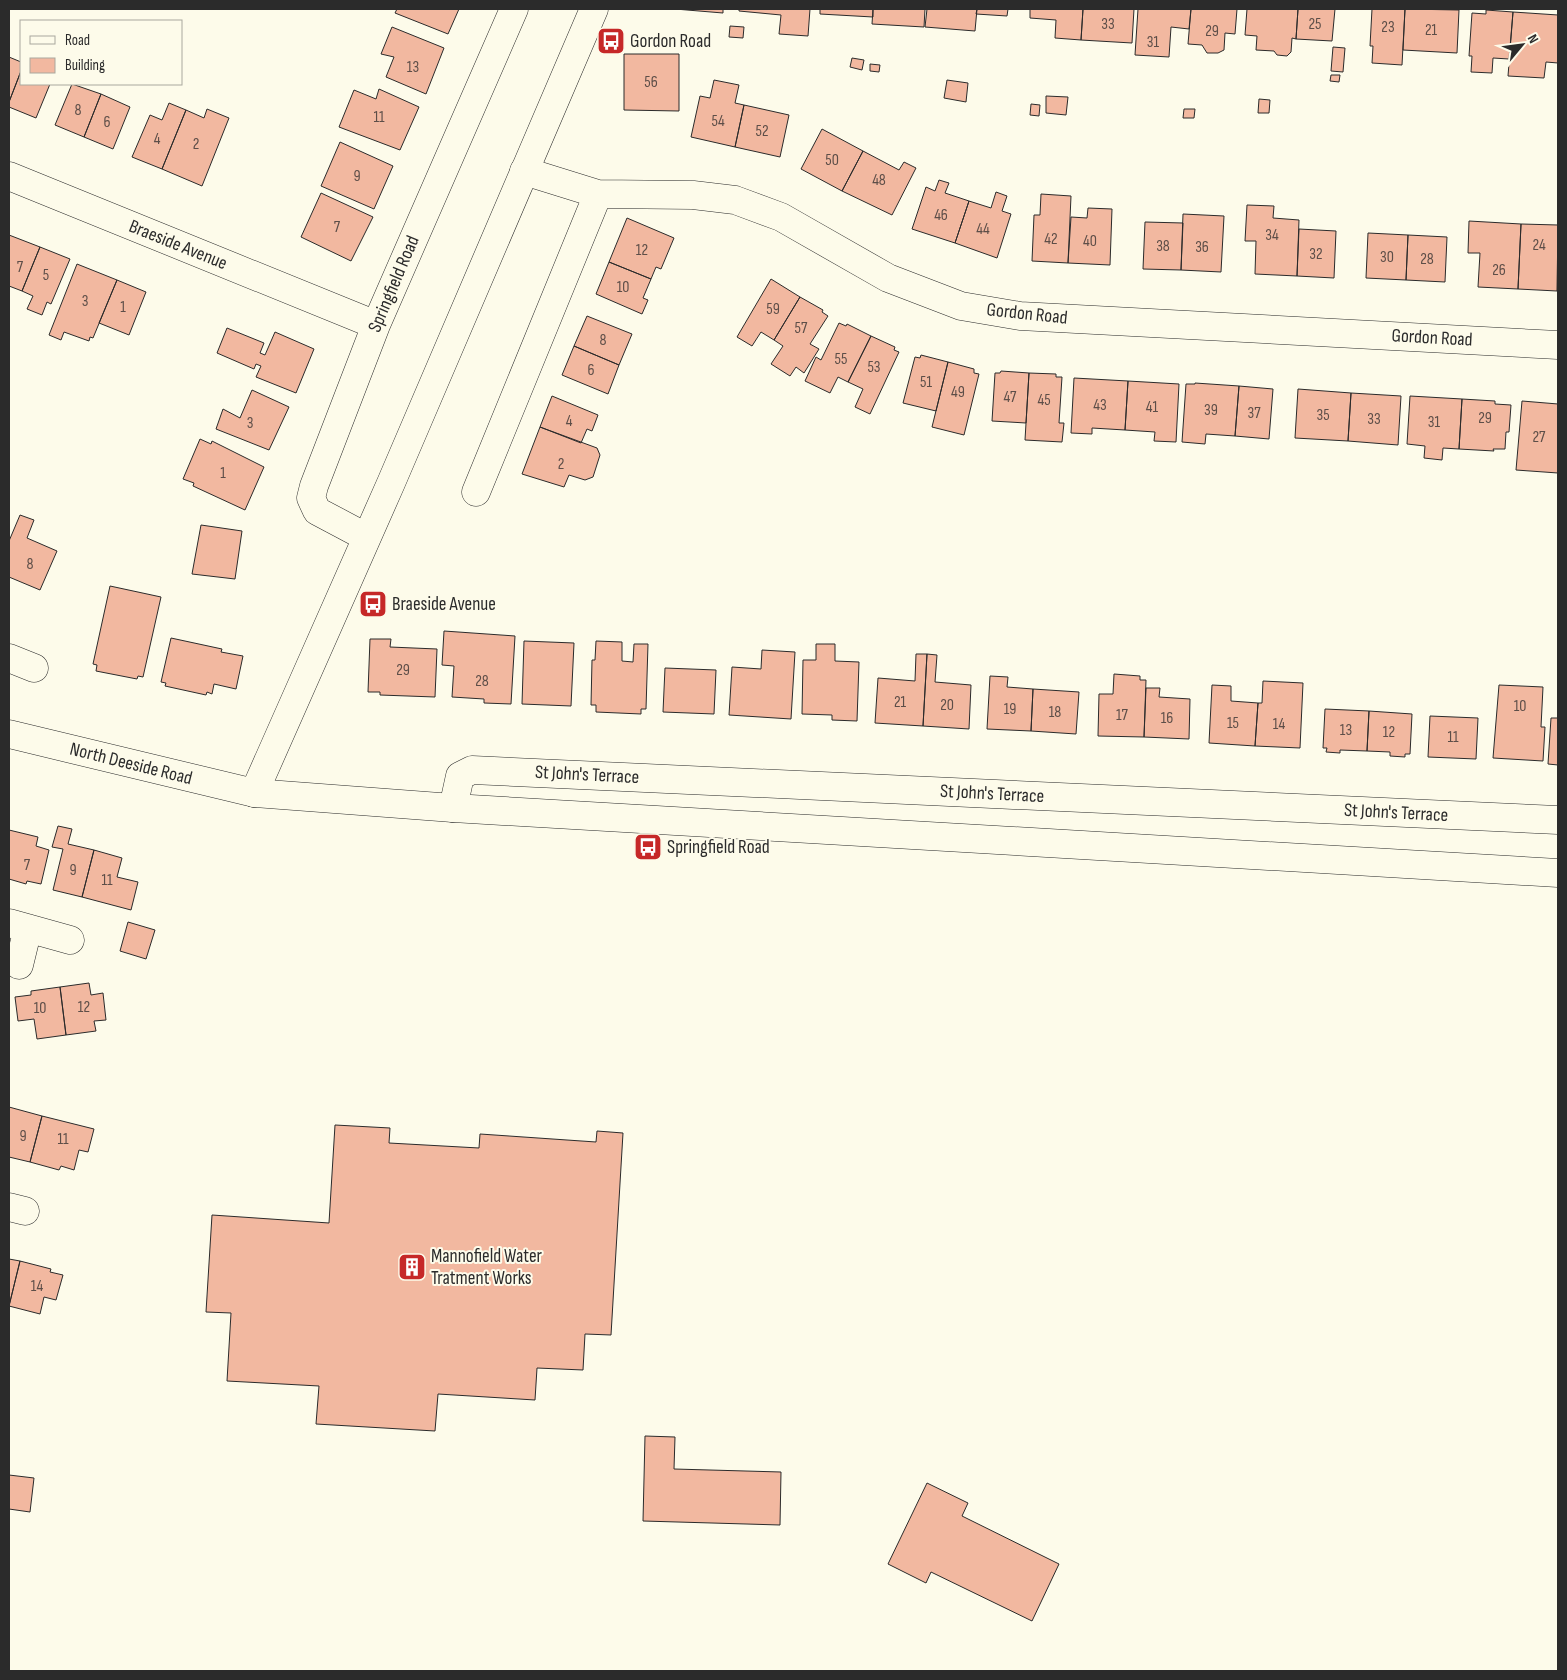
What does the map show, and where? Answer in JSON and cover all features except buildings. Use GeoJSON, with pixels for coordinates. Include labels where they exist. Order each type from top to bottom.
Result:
{"type":"FeatureCollection","features":[{"type":"Feature","properties":{"kind":"street","name":"Springfield Road"},"geometry":{"type":"LineString","coordinates":[[366,537],[317,510],[311,498],[314,486],[376,325],[514,9]]}},
{"type":"Feature","properties":{"kind":"street"},"geometry":{"type":"LineString","coordinates":[[594,9],[254,793],[453,808],[1558,873]]}},
{"type":"Feature","properties":{"kind":"street","name":"Gordon Road"},"geometry":{"type":"LineString","coordinates":[[524,172],[598,194],[693,195],[735,200],[781,217],[888,278],[960,306],[1020,316],[1558,345]]}},
{"type":"Feature","properties":{"kind":"street","name":"Braeside Avenue"},"geometry":{"type":"LineString","coordinates":[[9,176],[376,325]]}},
{"type":"Feature","properties":{"kind":"street"},"geometry":{"type":"LineString","coordinates":[[476,492],[598,194]]}},
{"type":"Feature","properties":{"kind":"street"},"geometry":{"type":"LineString","coordinates":[[9,658],[34,668]]}},
{"type":"Feature","properties":{"kind":"street","name":"North Deeside Road"},"geometry":{"type":"LineString","coordinates":[[9,734],[254,793]]}},
{"type":"Feature","properties":{"kind":"street","name":"St John's Terrace"},"geometry":{"type":"LineString","coordinates":[[453,808],[460,776],[472,770],[1558,820]]}},
{"type":"Feature","properties":{"kind":"street"},"geometry":{"type":"LineString","coordinates":[[19,965],[18,926],[70,940]]}},
{"type":"Feature","properties":{"kind":"place","name":"Gordon Road"},"geometry":{"type":"Point","coordinates":[611,41]}},
{"type":"Feature","properties":{"kind":"place","name":"Braeside Avenue"},"geometry":{"type":"Point","coordinates":[373,604]}},
{"type":"Feature","properties":{"kind":"place","name":"Springfield Road"},"geometry":{"type":"Point","coordinates":[648,847]}},
{"type":"Feature","properties":{"kind":"place","name":"Mannofield Water Tratment Works"},"geometry":{"type":"Point","coordinates":[412,1267]}}]}
